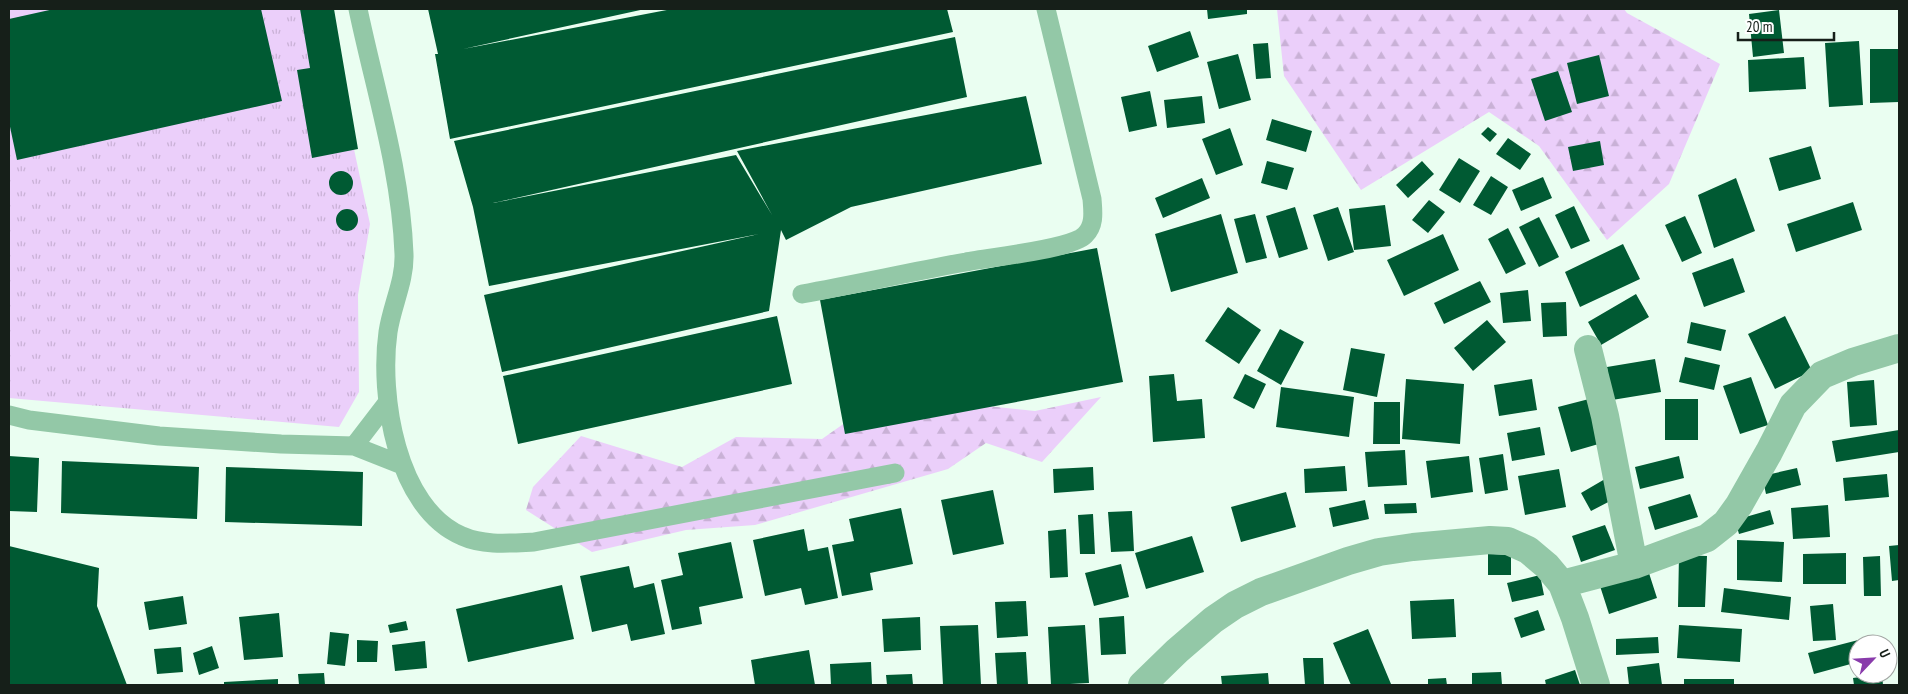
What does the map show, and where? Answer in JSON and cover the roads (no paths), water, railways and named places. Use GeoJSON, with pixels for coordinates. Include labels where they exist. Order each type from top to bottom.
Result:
{"type":"FeatureCollection","features":[{"type":"Feature","properties":{"kind":"street"},"geometry":{"type":"LineString","coordinates":[[1562,584],[1634,565],[1707,538],[1726,523],[1739,505],[1793,405],[1822,375],[1853,362],[1899,348]]}},
{"type":"Feature","properties":{"kind":"street"},"geometry":{"type":"LineString","coordinates":[[1588,349],[1605,416],[1634,565]]}},
{"type":"Feature","properties":{"kind":"street"},"geometry":{"type":"LineString","coordinates":[[1142,685],[1193,636],[1236,605],[1274,587],[1363,556],[1413,547],[1477,540],[1508,541],[1528,550],[1547,566],[1562,584],[1578,626],[1596,685]]}},
{"type":"Feature","properties":{"kind":"lane"},"geometry":{"type":"LineString","coordinates":[[358,9],[387,132],[400,210],[404,255],[402,278],[388,331],[386,366],[388,403],[402,465],[426,506],[443,526],[464,537],[482,541],[505,543],[534,542],[895,473]]}},
{"type":"Feature","properties":{"kind":"lane"},"geometry":{"type":"LineString","coordinates":[[802,294],[1057,246],[1074,242],[1084,236],[1090,228],[1093,217],[1092,200],[1046,9]]}},
{"type":"Feature","properties":{"kind":"lane"},"geometry":{"type":"LineString","coordinates":[[354,446],[388,403]]}},
{"type":"Feature","properties":{"kind":"lane"},"geometry":{"type":"LineString","coordinates":[[9,415],[29,420],[159,436],[281,444],[354,446],[402,465]]}}]}
